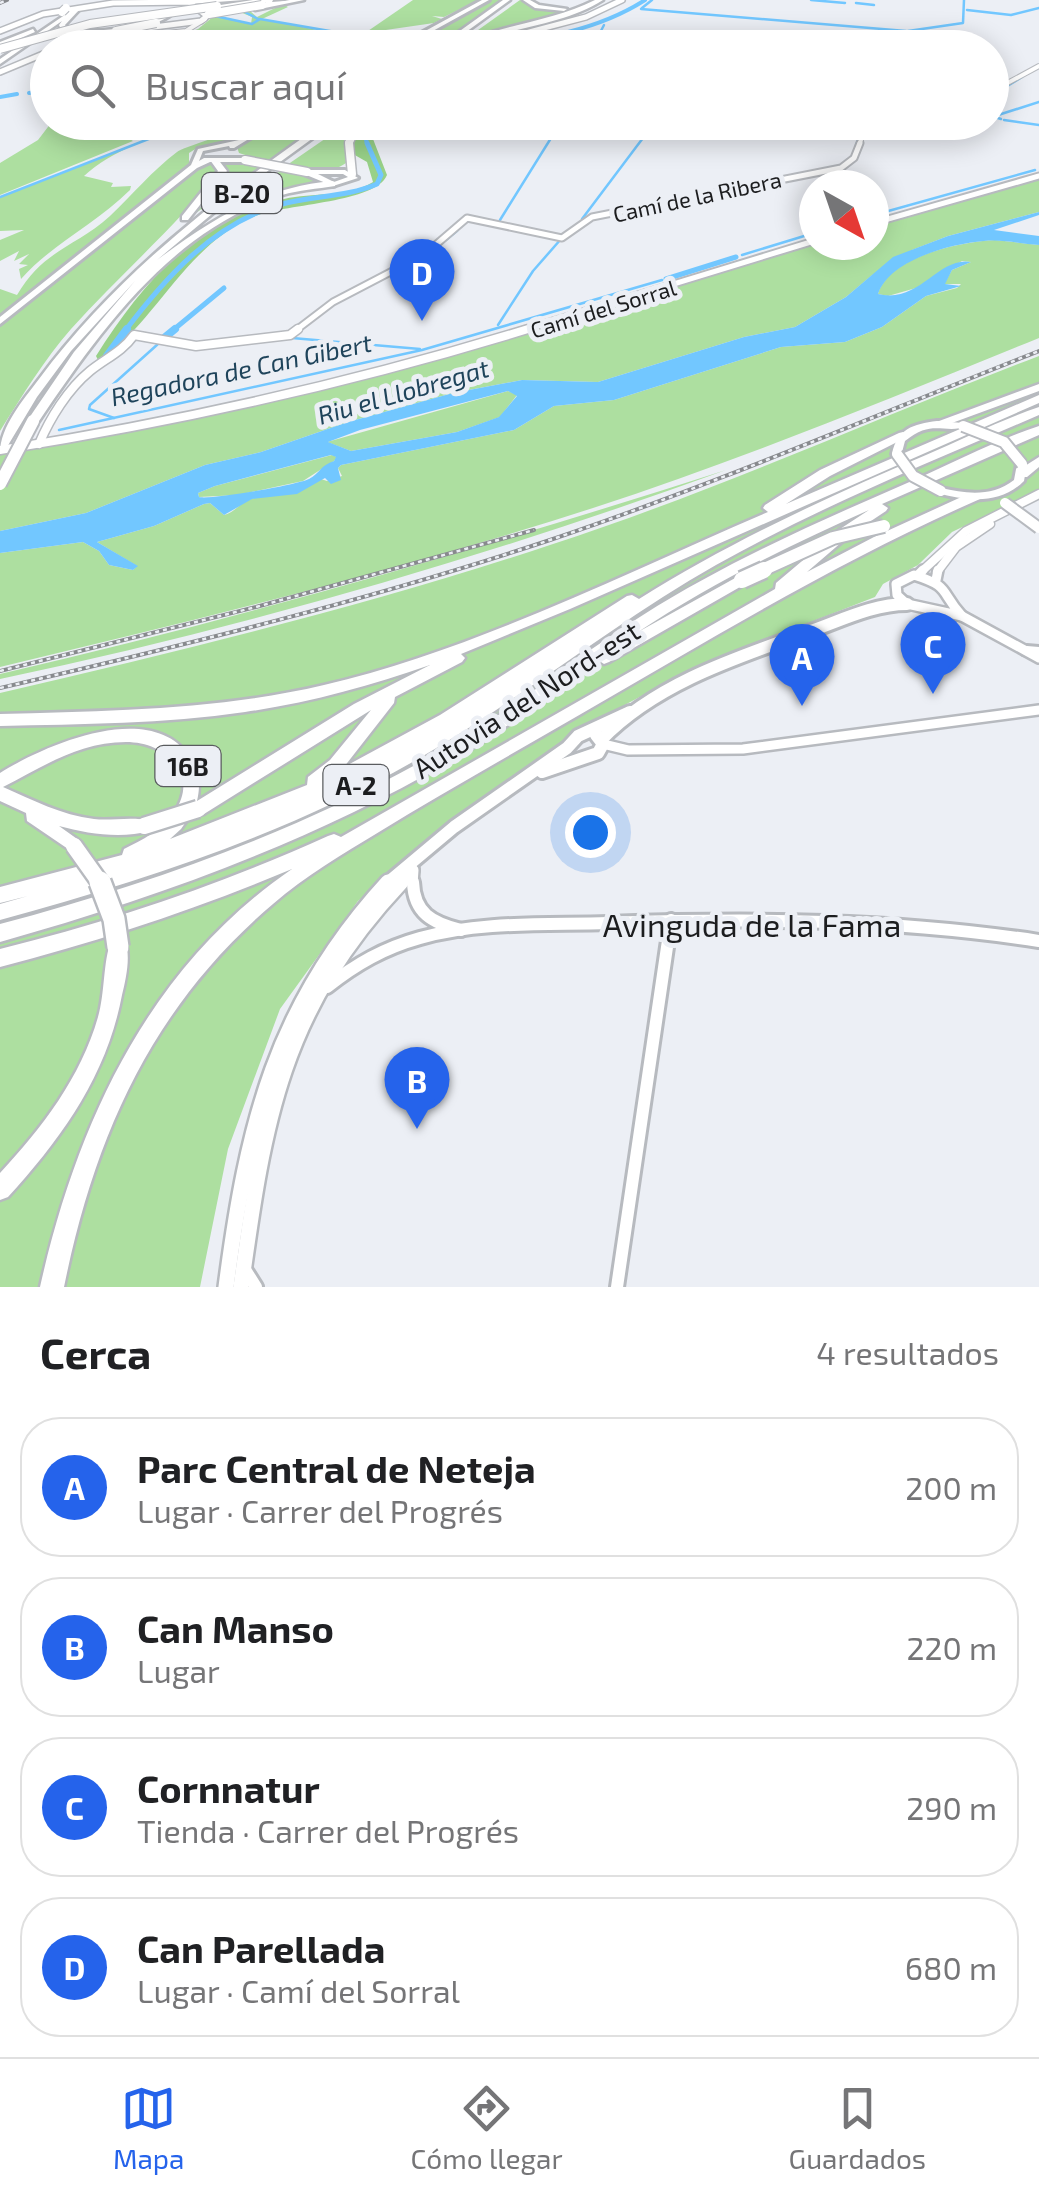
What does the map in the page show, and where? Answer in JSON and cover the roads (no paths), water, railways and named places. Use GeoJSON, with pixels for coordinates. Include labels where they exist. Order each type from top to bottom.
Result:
{"type":"FeatureCollection","features":[{"type":"Feature","properties":{"kind":"highway"},"geometry":{"type":"LineString","coordinates":[[189,2],[241,0]]}},
{"type":"Feature","properties":{"kind":"highway"},"geometry":{"type":"LineString","coordinates":[[67,30],[217,6],[297,0]]}},
{"type":"Feature","properties":{"kind":"highway"},"geometry":{"type":"LineString","coordinates":[[206,18],[297,0]]}},
{"type":"Feature","properties":{"kind":"highway"},"geometry":{"type":"LineString","coordinates":[[465,30],[507,0]]}},
{"type":"Feature","properties":{"kind":"highway"},"geometry":{"type":"LineString","coordinates":[[476,30],[517,0]]}},
{"type":"Feature","properties":{"kind":"highway"},"geometry":{"type":"LineString","coordinates":[[526,0],[538,7],[562,9],[596,0]]}},
{"type":"Feature","properties":{"kind":"highway"},"geometry":{"type":"LineString","coordinates":[[501,30],[576,12],[596,0]]}},
{"type":"Feature","properties":{"kind":"highway"},"geometry":{"type":"LineString","coordinates":[[121,30],[266,3]]}},
{"type":"Feature","properties":{"kind":"highway"},"geometry":{"type":"LineString","coordinates":[[64,30],[62,25],[72,7]]}},
{"type":"Feature","properties":{"kind":"highway"},"geometry":{"type":"LineString","coordinates":[[31,30],[72,7]]}},
{"type":"Feature","properties":{"kind":"highway"},"geometry":{"type":"LineString","coordinates":[[45,30],[72,7]]}},
{"type":"Feature","properties":{"kind":"highway"},"geometry":{"type":"LineString","coordinates":[[45,30],[72,7]]}},
{"type":"Feature","properties":{"kind":"highway"},"geometry":{"type":"LineString","coordinates":[[105,30],[164,20],[169,10]]}},
{"type":"Feature","properties":{"kind":"highway"},"geometry":{"type":"LineString","coordinates":[[0,47],[30,30]]}},
{"type":"Feature","properties":{"kind":"highway"},"geometry":{"type":"LineString","coordinates":[[0,47],[30,39]]}},
{"type":"Feature","properties":{"kind":"highway"},"geometry":{"type":"LineString","coordinates":[[1,67],[30,42]]}},
{"type":"Feature","properties":{"kind":"highway"},"geometry":{"type":"LineString","coordinates":[[1,67],[30,42]]}},
{"type":"Feature","properties":{"kind":"highway"},"geometry":{"type":"LineString","coordinates":[[1,67],[30,57]]}},
{"type":"Feature","properties":{"kind":"highway","name":"B-20"},"geometry":{"type":"LineString","coordinates":[[0,450],[80,331],[162,247],[305,140]]}},
{"type":"Feature","properties":{"kind":"highway","name":"B-20"},"geometry":{"type":"LineString","coordinates":[[0,484],[33,421],[78,354],[149,272],[220,210],[317,140]]}},
{"type":"Feature","properties":{"kind":"highway"},"geometry":{"type":"LineString","coordinates":[[162,247],[223,170],[214,160]]}},
{"type":"Feature","properties":{"kind":"highway"},"geometry":{"type":"LineString","coordinates":[[149,272],[227,214],[331,177]]}},
{"type":"Feature","properties":{"kind":"highway"},"geometry":{"type":"LineString","coordinates":[[937,424],[1039,387]]}},
{"type":"Feature","properties":{"kind":"highway"},"geometry":{"type":"LineString","coordinates":[[0,720],[157,717],[268,703],[388,674],[523,624],[1039,399]]}},
{"type":"Feature","properties":{"kind":"highway","name":"Autovia del Nord-est"},"geometry":{"type":"LineString","coordinates":[[0,912],[117,880],[213,847],[342,792],[448,734],[665,589],[761,536],[1039,411]]}},
{"type":"Feature","properties":{"kind":"highway","name":"Autovia del Nord-est"},"geometry":{"type":"LineString","coordinates":[[0,933],[154,888],[314,824],[454,751],[658,613],[722,575],[800,536],[1039,430]]}},
{"type":"Feature","properties":{"kind":"highway"},"geometry":{"type":"LineString","coordinates":[[673,558],[746,522],[825,473],[903,436]]}},
{"type":"Feature","properties":{"kind":"highway"},"geometry":{"type":"LineString","coordinates":[[1022,469],[1039,460]]}},
{"type":"Feature","properties":{"kind":"highway"},"geometry":{"type":"LineString","coordinates":[[798,580],[810,563],[862,520],[961,466]]}},
{"type":"Feature","properties":{"kind":"highway"},"geometry":{"type":"LineString","coordinates":[[560,680],[742,580],[833,538],[981,496]]}},
{"type":"Feature","properties":{"kind":"highway"},"geometry":{"type":"LineString","coordinates":[[52,1287],[74,1195],[102,1118],[133,1058],[179,990],[221,940],[279,888],[431,792],[798,580],[829,569],[942,510]]}},
{"type":"Feature","properties":{"kind":"highway"},"geometry":{"type":"LineString","coordinates":[[0,895],[129,862],[242,821],[386,754],[612,611],[692,566],[761,536]]}},
{"type":"Feature","properties":{"kind":"highway"},"geometry":{"type":"LineString","coordinates":[[4,797],[78,825],[104,828],[144,826],[198,808],[360,708],[523,624]]}},
{"type":"Feature","properties":{"kind":"highway"},"geometry":{"type":"LineString","coordinates":[[242,821],[324,776],[385,702],[438,668]]}},
{"type":"Feature","properties":{"kind":"highway","name":"16B"},"geometry":{"type":"LineString","coordinates":[[0,781],[48,754],[112,737],[158,740],[176,750],[188,767],[190,795],[170,830],[132,853],[44,885]]}},
{"type":"Feature","properties":{"kind":"highway"},"geometry":{"type":"LineString","coordinates":[[0,958],[126,922],[233,884],[323,846],[431,792]]}},
{"type":"Feature","properties":{"kind":"highway"},"geometry":{"type":"LineString","coordinates":[[0,1190],[50,1134],[91,1069],[110,1017],[118,947],[114,915],[103,884],[74,846],[4,797]]}},
{"type":"Feature","properties":{"kind":"main road"},"geometry":{"type":"LineString","coordinates":[[430,30],[486,0]]}},
{"type":"Feature","properties":{"kind":"main road"},"geometry":{"type":"LineString","coordinates":[[214,160],[241,140]]}},
{"type":"Feature","properties":{"kind":"main road"},"geometry":{"type":"LineString","coordinates":[[0,321],[195,162],[201,149],[227,149],[244,160]]}},
{"type":"Feature","properties":{"kind":"main road"},"geometry":{"type":"LineString","coordinates":[[195,162],[244,160],[349,182],[354,179],[352,174]]}},
{"type":"Feature","properties":{"kind":"main road"},"geometry":{"type":"LineString","coordinates":[[1012,496],[1022,469],[1004,442],[963,426],[937,424],[921,426],[903,436],[897,454],[909,473],[941,491],[1012,496],[1039,519]]}},
{"type":"Feature","properties":{"kind":"main road"},"geometry":{"type":"LineString","coordinates":[[1012,496],[1039,528]]}},
{"type":"Feature","properties":{"kind":"street"},"geometry":{"type":"LineString","coordinates":[[522,30],[590,15],[622,0]]}},
{"type":"Feature","properties":{"kind":"street"},"geometry":{"type":"LineString","coordinates":[[169,10],[175,2]]}},
{"type":"Feature","properties":{"kind":"street"},"geometry":{"type":"LineString","coordinates":[[0,31],[53,12],[101,4],[189,2],[206,18]]}},
{"type":"Feature","properties":{"kind":"street"},"geometry":{"type":"LineString","coordinates":[[141,3],[169,10],[196,26]]}},
{"type":"Feature","properties":{"kind":"street"},"geometry":{"type":"LineString","coordinates":[[147,30],[206,18]]}},
{"type":"Feature","properties":{"kind":"street"},"geometry":{"type":"LineString","coordinates":[[187,30],[206,18]]}},
{"type":"Feature","properties":{"kind":"street"},"geometry":{"type":"LineString","coordinates":[[1009,82],[1039,66]]}},
{"type":"Feature","properties":{"kind":"street"},"geometry":{"type":"LineString","coordinates":[[349,140],[352,174]]}},
{"type":"Feature","properties":{"kind":"street","name":"Camí de la Ribera"},"geometry":{"type":"LineString","coordinates":[[39,444],[85,377],[119,356],[134,334],[196,346],[290,336],[332,302],[425,254],[466,218],[562,238],[592,218],[719,196],[781,178],[841,168],[854,158],[861,140]]}},
{"type":"Feature","properties":{"kind":"street"},"geometry":{"type":"LineString","coordinates":[[331,177],[350,163]]}},
{"type":"Feature","properties":{"kind":"street"},"geometry":{"type":"LineString","coordinates":[[889,219],[1039,176]]}},
{"type":"Feature","properties":{"kind":"street","name":"Camí del Sorral"},"geometry":{"type":"LineString","coordinates":[[39,444],[115,432],[447,354],[799,247]]}},
{"type":"Feature","properties":{"kind":"street"},"geometry":{"type":"LineString","coordinates":[[0,450],[39,444]]}},
{"type":"Feature","properties":{"kind":"street"},"geometry":{"type":"LineString","coordinates":[[893,599],[900,580],[918,575],[966,531],[1039,497]]}},
{"type":"Feature","properties":{"kind":"street"},"geometry":{"type":"LineString","coordinates":[[936,580],[938,567],[964,540],[1039,497]]}},
{"type":"Feature","properties":{"kind":"street"},"geometry":{"type":"LineString","coordinates":[[918,575],[936,580],[945,588],[948,600],[962,616]]}},
{"type":"Feature","properties":{"kind":"street"},"geometry":{"type":"LineString","coordinates":[[226,1287],[252,1124],[262,1088],[294,1012],[341,933],[399,872],[586,733],[744,657],[893,599],[962,616],[1035,654]]}},
{"type":"Feature","properties":{"kind":"street"},"geometry":{"type":"LineString","coordinates":[[936,609],[948,600]]}},
{"type":"Feature","properties":{"kind":"street"},"geometry":{"type":"LineString","coordinates":[[586,733],[615,749],[743,749],[1039,710]]}},
{"type":"Feature","properties":{"kind":"street"},"geometry":{"type":"LineString","coordinates":[[528,776],[598,753],[611,726],[630,712]]}},
{"type":"Feature","properties":{"kind":"street"},"geometry":{"type":"LineString","coordinates":[[574,743],[576,751],[585,756]]}},
{"type":"Feature","properties":{"kind":"street"},"geometry":{"type":"LineString","coordinates":[[241,1287],[268,1112],[286,1054],[308,1007],[348,941],[450,833]]}},
{"type":"Feature","properties":{"kind":"street"},"geometry":{"type":"LineString","coordinates":[[414,868],[413,897],[423,915],[463,931]]}},
{"type":"Feature","properties":{"kind":"street","name":"Avinguda de la Fama"},"geometry":{"type":"LineString","coordinates":[[308,1007],[331,983],[369,956],[411,941],[463,931],[734,918],[918,924],[1039,941]]}},
{"type":"Feature","properties":{"kind":"street"},"geometry":{"type":"LineString","coordinates":[[617,1287],[671,920]]}},
{"type":"Feature","properties":{"kind":"street"},"geometry":{"type":"LineString","coordinates":[[244,1267],[256,1287]]}},
{"type":"Feature","properties":{"kind":"water"},"geometry":{"type":"Polygon","coordinates":[[[1039,212],[994,230],[1039,236],[1039,245],[970,243],[922,256],[894,272],[878,294],[906,292],[948,266],[971,262],[952,270],[945,284],[961,286],[926,296],[882,327],[845,342],[781,347],[614,400],[554,406],[514,430],[341,465],[341,480],[331,484],[325,478],[297,494],[252,499],[224,515],[210,503],[204,504],[154,526],[97,542],[138,566],[133,570],[109,565],[99,551],[83,542],[0,553],[0,531],[86,513],[205,465],[261,452],[348,422],[453,393],[522,380],[598,382],[744,337],[795,327],[846,297],[893,257],[948,236],[1039,212]],[[508,391],[328,442],[351,451],[457,432],[499,417],[517,396],[508,391]],[[331,455],[215,486],[198,493],[199,497],[301,482],[334,461],[336,457],[331,455]]]}},
{"type":"Feature","properties":{"kind":"waterway"},"geometry":{"type":"LineString","coordinates":[[575,30],[609,19],[645,0]]}},
{"type":"Feature","properties":{"kind":"waterway"},"geometry":{"type":"LineString","coordinates":[[642,8],[652,0]]}},
{"type":"Feature","properties":{"kind":"waterway"},"geometry":{"type":"LineString","coordinates":[[811,0],[845,3]]}},
{"type":"Feature","properties":{"kind":"waterway"},"geometry":{"type":"LineString","coordinates":[[915,30],[963,23],[964,0]]}},
{"type":"Feature","properties":{"kind":"waterway"},"geometry":{"type":"LineString","coordinates":[[856,3],[874,5]]}},
{"type":"Feature","properties":{"kind":"waterway"},"geometry":{"type":"LineString","coordinates":[[967,10],[1011,15],[1039,8]]}},
{"type":"Feature","properties":{"kind":"waterway"},"geometry":{"type":"LineString","coordinates":[[641,9],[894,30]]}},
{"type":"Feature","properties":{"kind":"waterway"},"geometry":{"type":"LineString","coordinates":[[243,11],[258,19]]}},
{"type":"Feature","properties":{"kind":"waterway"},"geometry":{"type":"LineString","coordinates":[[215,16],[252,24],[260,19],[324,30]]}},
{"type":"Feature","properties":{"kind":"waterway"},"geometry":{"type":"LineString","coordinates":[[601,30],[604,25]]}},
{"type":"Feature","properties":{"kind":"waterway"},"geometry":{"type":"LineString","coordinates":[[1009,85],[1022,77]]}},
{"type":"Feature","properties":{"kind":"waterway"},"geometry":{"type":"LineString","coordinates":[[0,97],[17,94]]}},
{"type":"Feature","properties":{"kind":"waterway"},"geometry":{"type":"LineString","coordinates":[[1009,112],[1039,102]]}},
{"type":"Feature","properties":{"kind":"waterway"},"geometry":{"type":"LineString","coordinates":[[1009,121],[1039,125]]}},
{"type":"Feature","properties":{"kind":"waterway"},"geometry":{"type":"LineString","coordinates":[[0,197],[146,140]]}},
{"type":"Feature","properties":{"kind":"waterway"},"geometry":{"type":"LineString","coordinates":[[366,140],[368,145]]}},
{"type":"Feature","properties":{"kind":"waterway"},"geometry":{"type":"LineString","coordinates":[[500,220],[550,140]]}},
{"type":"Feature","properties":{"kind":"waterway"},"geometry":{"type":"LineString","coordinates":[[582,219],[641,140]]}},
{"type":"Feature","properties":{"kind":"waterway"},"geometry":{"type":"LineString","coordinates":[[856,145],[858,140]]}},
{"type":"Feature","properties":{"kind":"waterway"},"geometry":{"type":"LineString","coordinates":[[125,331],[174,273],[232,226],[278,205],[377,184],[381,175],[367,143]]}},
{"type":"Feature","properties":{"kind":"waterway","name":"Regadora de Can Gibert"},"geometry":{"type":"LineString","coordinates":[[889,211],[1035,170]]}},
{"type":"Feature","properties":{"kind":"waterway"},"geometry":{"type":"LineString","coordinates":[[692,201],[747,189]]}},
{"type":"Feature","properties":{"kind":"waterway"},"geometry":{"type":"LineString","coordinates":[[569,231],[590,216]]}},
{"type":"Feature","properties":{"kind":"waterway"},"geometry":{"type":"LineString","coordinates":[[422,258],[456,230]]}},
{"type":"Feature","properties":{"kind":"waterway","name":"Regadora de Can Gibert"},"geometry":{"type":"LineString","coordinates":[[742,255],[799,238]]}},
{"type":"Feature","properties":{"kind":"waterway"},"geometry":{"type":"LineString","coordinates":[[498,325],[533,271],[561,239]]}},
{"type":"Feature","properties":{"kind":"waterway","name":"Regadora de Can Gibert"},"geometry":{"type":"LineString","coordinates":[[666,279],[736,257]]}},
{"type":"Feature","properties":{"kind":"waterway","name":"Regadora de Can Gibert"},"geometry":{"type":"LineString","coordinates":[[114,418],[422,350],[662,280]]}},
{"type":"Feature","properties":{"kind":"waterway"},"geometry":{"type":"LineString","coordinates":[[172,331],[224,288]]}},
{"type":"Feature","properties":{"kind":"waterway"},"geometry":{"type":"LineString","coordinates":[[107,356],[127,329]]}},
{"type":"Feature","properties":{"kind":"waterway"},"geometry":{"type":"LineString","coordinates":[[164,338],[175,329]]}},
{"type":"Feature","properties":{"kind":"waterway"},"geometry":{"type":"LineString","coordinates":[[292,338],[420,349]]}},
{"type":"Feature","properties":{"kind":"waterway"},"geometry":{"type":"LineString","coordinates":[[114,418],[89,409],[90,405],[158,344]]}},
{"type":"Feature","properties":{"kind":"waterway","name":"Regadora de Can Gibert"},"geometry":{"type":"LineString","coordinates":[[59,430],[114,418]]}},
{"type":"Feature","properties":{"kind":"railway"},"geometry":{"type":"LineString","coordinates":[[0,3],[7,0]]}},
{"type":"Feature","properties":{"kind":"railway"},"geometry":{"type":"LineString","coordinates":[[0,688],[277,620],[550,540],[735,472],[1039,351]]}},
{"type":"Feature","properties":{"kind":"railway"},"geometry":{"type":"LineString","coordinates":[[0,671],[256,607],[534,530]]}},
{"type":"Feature","properties":{"kind":"place","name":"Can Parellada"},"geometry":{"type":"Point","coordinates":[422,321]}},
{"type":"Feature","properties":{"kind":"place","name":"Cornnatur"},"geometry":{"type":"Point","coordinates":[933,694]}},
{"type":"Feature","properties":{"kind":"place","name":"Parc Central de Neteja"},"geometry":{"type":"Point","coordinates":[802,706]}},
{"type":"Feature","properties":{"kind":"place","name":"Can Manso"},"geometry":{"type":"Point","coordinates":[417,1129]}},
{"type":"Feature","properties":{"kind":"water label","name":"Riu el Llobregat"},"geometry":{"type":"Point","coordinates":[403,391]}}]}
